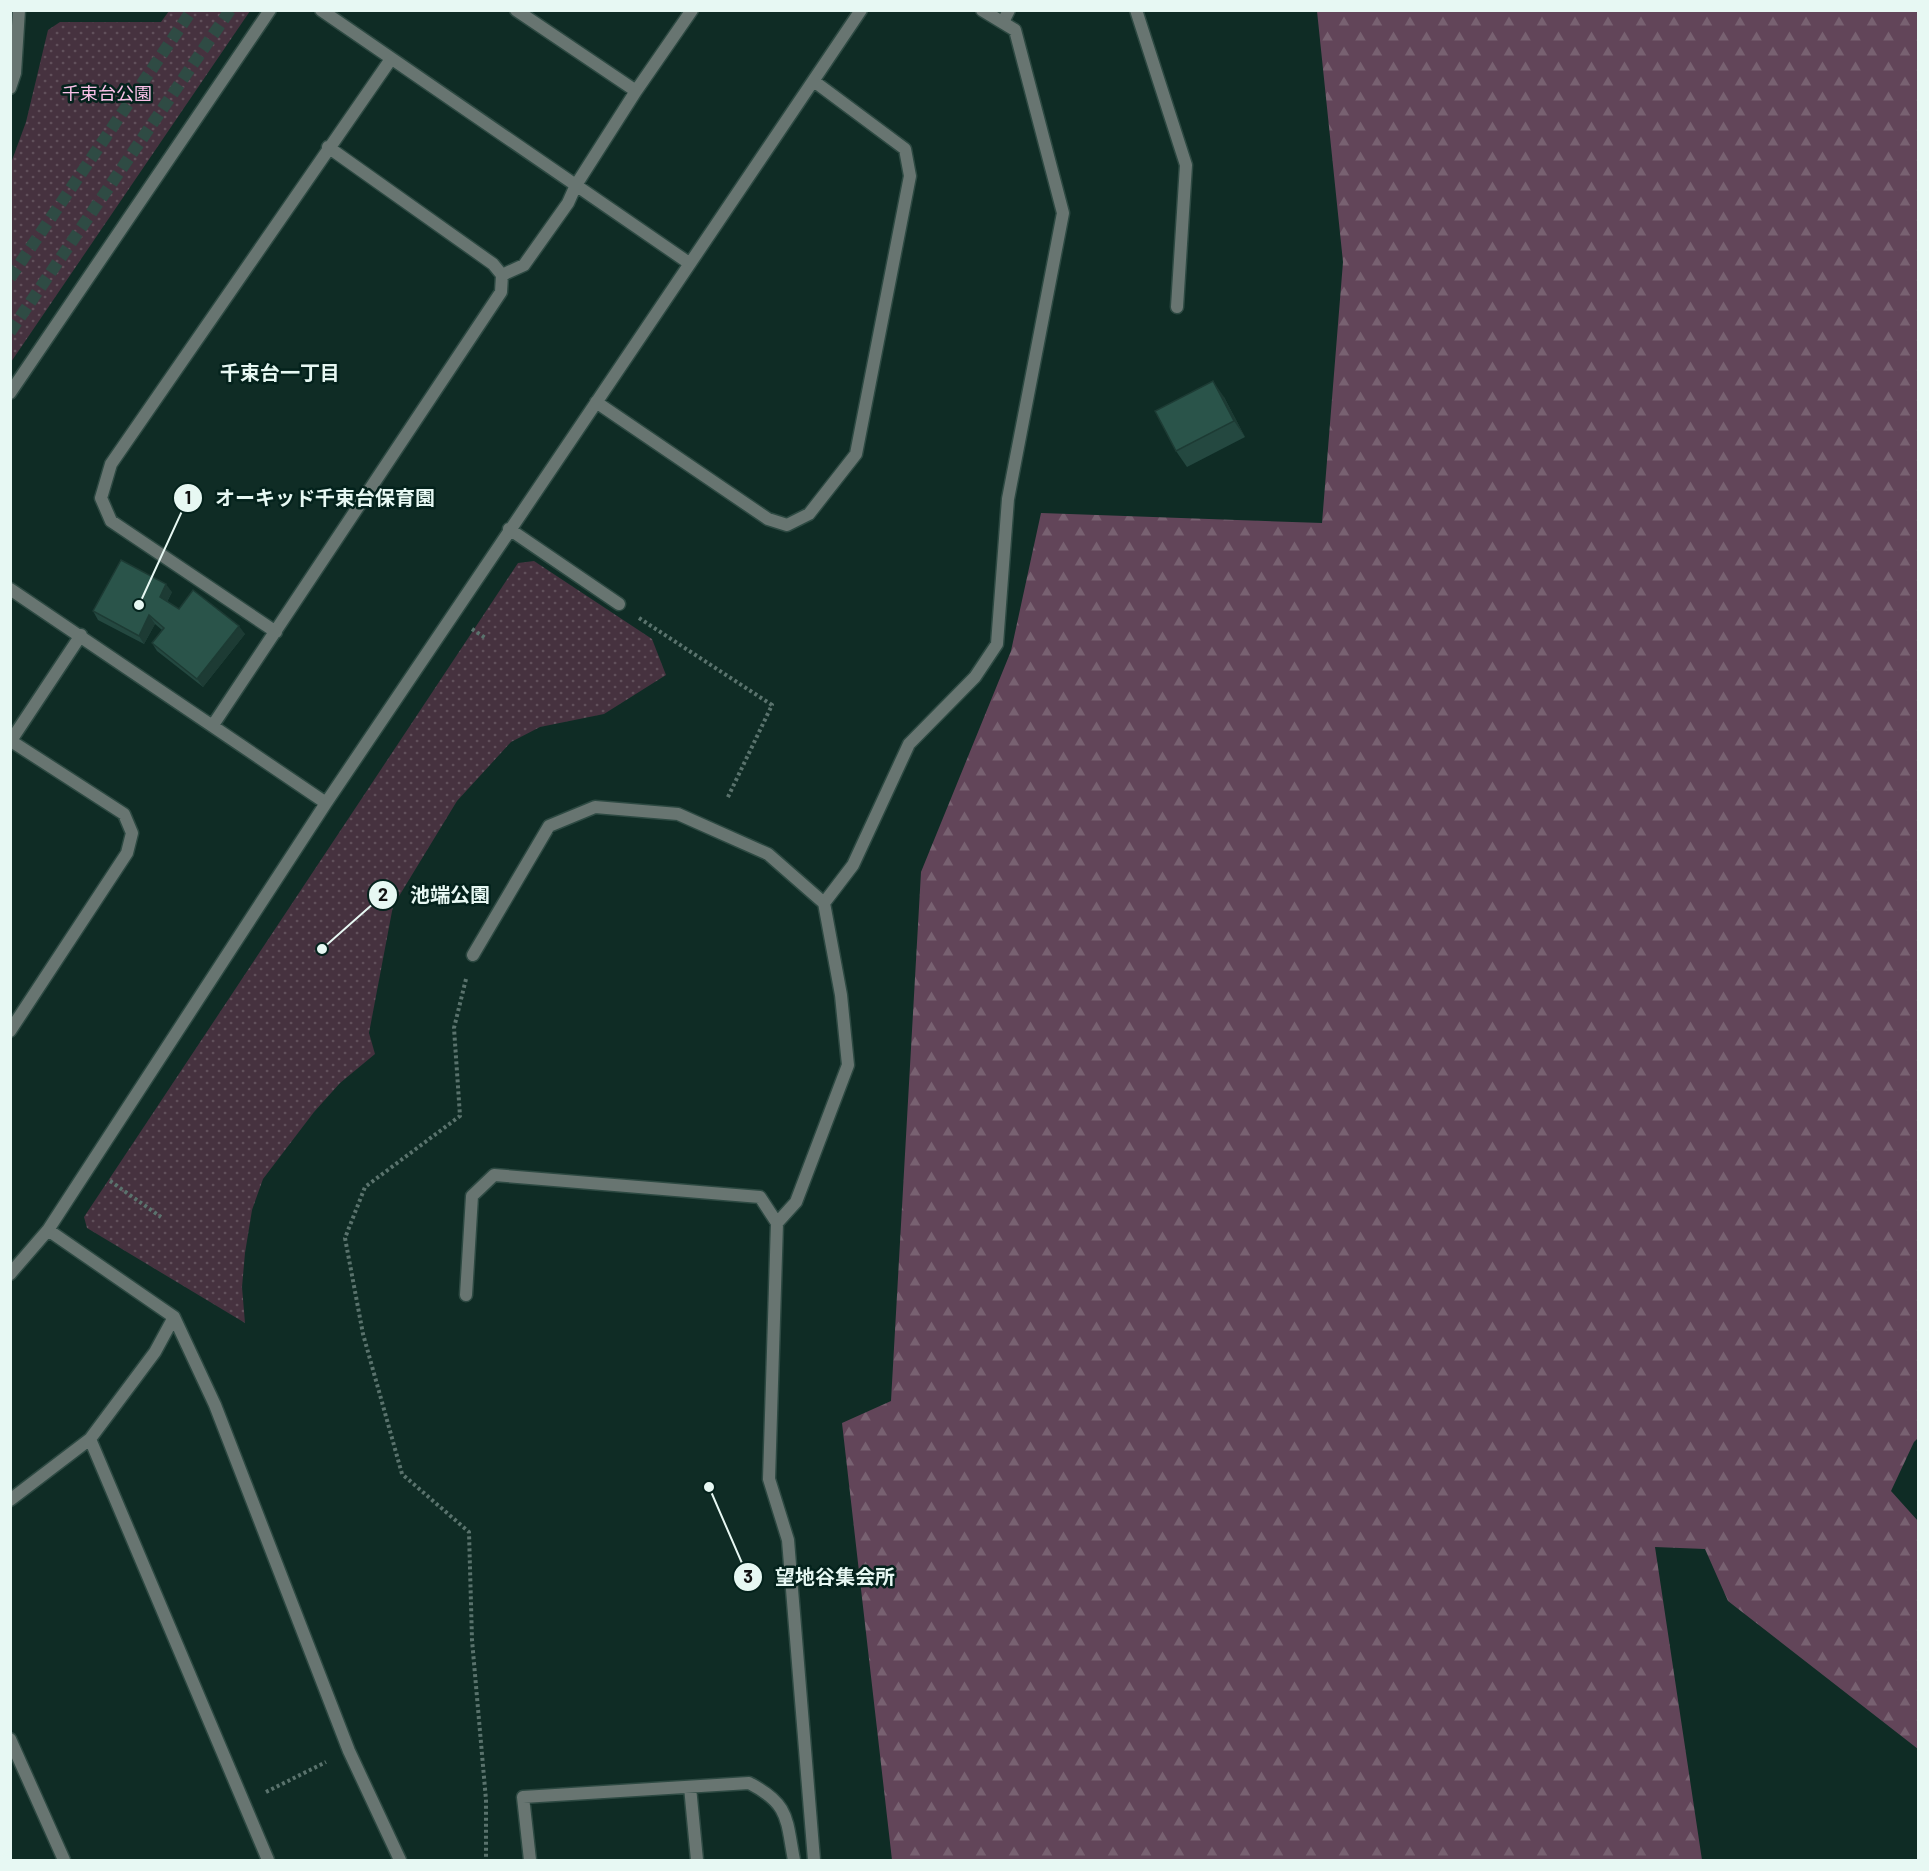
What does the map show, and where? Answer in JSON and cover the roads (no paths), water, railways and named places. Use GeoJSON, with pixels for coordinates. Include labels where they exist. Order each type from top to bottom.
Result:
{"type":"FeatureCollection","features":[{"type":"Feature","properties":{"kind":"street"},"geometry":{"type":"LineString","coordinates":[[10,88],[15,73],[19,10]]}},
{"type":"Feature","properties":{"kind":"street"},"geometry":{"type":"LineString","coordinates":[[10,393],[270,10]]}},
{"type":"Feature","properties":{"kind":"street"},"geometry":{"type":"LineString","coordinates":[[321,10],[689,263]]}},
{"type":"Feature","properties":{"kind":"street"},"geometry":{"type":"LineString","coordinates":[[516,10],[636,91]]}},
{"type":"Feature","properties":{"kind":"street"},"geometry":{"type":"LineString","coordinates":[[502,275],[524,265],[568,203],[576,185],[636,91],[692,10]]}},
{"type":"Feature","properties":{"kind":"street"},"geometry":{"type":"LineString","coordinates":[[10,1274],[48,1230],[326,803],[509,528],[861,10]]}},
{"type":"Feature","properties":{"kind":"street"},"geometry":{"type":"LineString","coordinates":[[824,903],[853,865],[909,744],[975,676],[997,644],[1008,499],[1063,213],[1015,30],[982,10]]}},
{"type":"Feature","properties":{"kind":"street"},"geometry":{"type":"LineString","coordinates":[[1003,22],[1009,10]]}},
{"type":"Feature","properties":{"kind":"street"},"geometry":{"type":"LineString","coordinates":[[1136,10],[1186,165],[1177,308]]}},
{"type":"Feature","properties":{"kind":"street"},"geometry":{"type":"LineString","coordinates":[[276,632],[111,521],[101,498],[111,464],[391,59]]}},
{"type":"Feature","properties":{"kind":"street"},"geometry":{"type":"LineString","coordinates":[[596,402],[768,519],[787,525],[808,514],[856,454],[910,176],[905,149],[814,82]]}},
{"type":"Feature","properties":{"kind":"street"},"geometry":{"type":"LineString","coordinates":[[213,725],[501,292],[502,275],[493,264],[328,147]]}},
{"type":"Feature","properties":{"kind":"street"},"geometry":{"type":"LineString","coordinates":[[509,528],[619,604]]}},
{"type":"Feature","properties":{"kind":"street"},"geometry":{"type":"LineString","coordinates":[[10,589],[326,803]]}},
{"type":"Feature","properties":{"kind":"street"},"geometry":{"type":"LineString","coordinates":[[10,1031],[127,853],[132,833],[124,814],[108,801],[11,741],[81,635]]}},
{"type":"Feature","properties":{"kind":"street"},"geometry":{"type":"LineString","coordinates":[[472,955],[549,826],[595,807],[678,814],[768,854],[824,903],[841,995],[848,1065],[796,1202],[777,1223]]}},
{"type":"Feature","properties":{"kind":"street"},"geometry":{"type":"LineString","coordinates":[[466,1295],[472,1196],[494,1174],[760,1197],[777,1223],[769,1479],[788,1540],[814,1860]]}},
{"type":"Feature","properties":{"kind":"street"},"geometry":{"type":"LineString","coordinates":[[48,1230],[174,1317],[215,1405],[349,1751],[400,1860]]}},
{"type":"Feature","properties":{"kind":"street"},"geometry":{"type":"LineString","coordinates":[[10,1500],[90,1439],[155,1352],[174,1317]]}},
{"type":"Feature","properties":{"kind":"street"},"geometry":{"type":"LineString","coordinates":[[90,1439],[268,1860]]}},
{"type":"Feature","properties":{"kind":"street"},"geometry":{"type":"LineString","coordinates":[[10,1739],[64,1860]]}},
{"type":"Feature","properties":{"kind":"street"},"geometry":{"type":"LineString","coordinates":[[530,1860],[523,1797],[749,1783],[773,1795],[786,1817],[794,1860]]}},
{"type":"Feature","properties":{"kind":"street"},"geometry":{"type":"LineString","coordinates":[[690,1787],[697,1860]]}},
{"type":"Feature","properties":{"kind":"tunnel"},"geometry":{"type":"LineString","coordinates":[[10,278],[192,10]]}},
{"type":"Feature","properties":{"kind":"tunnel"},"geometry":{"type":"LineString","coordinates":[[10,332],[230,10]]}},
{"type":"Feature","properties":{"kind":"place","name":"オーキッド千束台保育園"},"geometry":{"type":"Point","coordinates":[139,605]}},
{"type":"Feature","properties":{"kind":"place","name":"池端公園"},"geometry":{"type":"Point","coordinates":[322,949]}},
{"type":"Feature","properties":{"kind":"place","name":"望地谷集会所"},"geometry":{"type":"Point","coordinates":[709,1487]}},
{"type":"Feature","properties":{"kind":"district","name":"千束台一丁目"},"geometry":{"type":"Point","coordinates":[280,373]}},
{"type":"Feature","properties":{"kind":"park label","name":"千束台公園"},"geometry":{"type":"Point","coordinates":[107,94]}}]}
